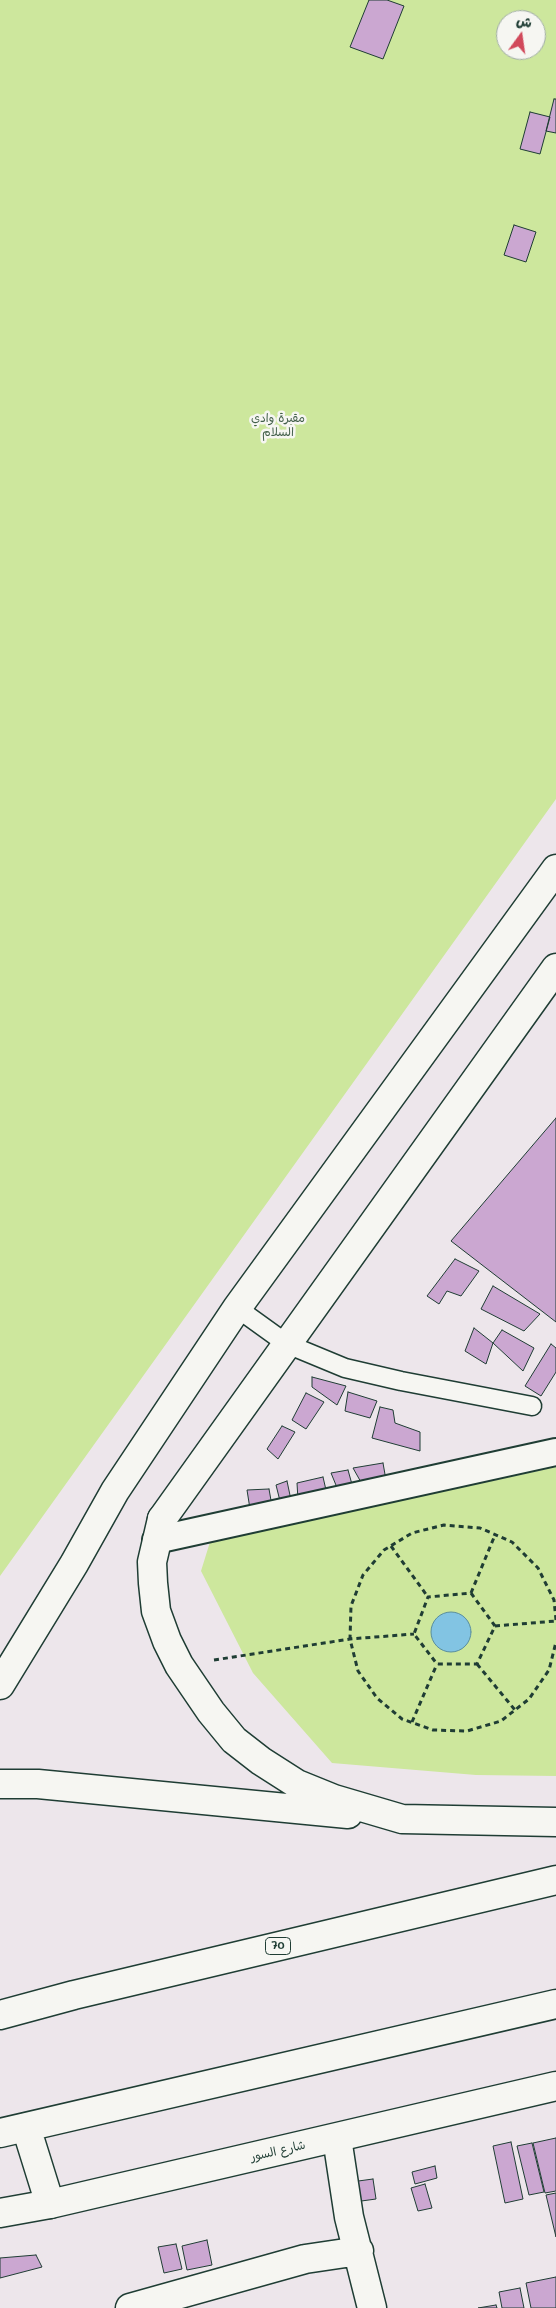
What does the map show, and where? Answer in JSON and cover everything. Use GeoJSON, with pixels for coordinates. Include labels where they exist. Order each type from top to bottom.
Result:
{"type":"FeatureCollection","features":[{"type":"Feature","properties":{"kind":"main road"},"geometry":{"type":"LineString","coordinates":[[0,1686],[74,1564],[115,1491],[237,1308],[556,870]]}},
{"type":"Feature","properties":{"kind":"main road"},"geometry":{"type":"LineString","coordinates":[[402,1819],[334,1799],[297,1784],[261,1761],[234,1740],[211,1712],[179,1665],[156,1611],[152,1562],[159,1530],[287,1344],[556,968]]}},
{"type":"Feature","properties":{"kind":"main road"},"geometry":{"type":"LineString","coordinates":[[0,1784],[38,1784],[402,1819],[556,1822]]}},
{"type":"Feature","properties":{"kind":"main road","name":"70"},"geometry":{"type":"LineString","coordinates":[[0,2015],[74,1994],[556,1880]]}},
{"type":"Feature","properties":{"kind":"main road"},"geometry":{"type":"LineString","coordinates":[[50,2204],[13,2130],[556,2004]]}},
{"type":"Feature","properties":{"kind":"main road","name":"شارع السور"},"geometry":{"type":"LineString","coordinates":[[0,2213],[50,2204],[556,2086]]}},
{"type":"Feature","properties":{"kind":"main road"},"geometry":{"type":"LineString","coordinates":[[336,2138],[349,2217],[372,2308]]}},
{"type":"Feature","properties":{"kind":"main road"},"geometry":{"type":"LineString","coordinates":[[130,2308],[305,2259],[359,2251]]}},
{"type":"Feature","properties":{"kind":"street"},"geometry":{"type":"LineString","coordinates":[[159,1530],[556,1452]]}},
{"type":"Feature","properties":{"kind":"lane"},"geometry":{"type":"LineString","coordinates":[[237,1308],[287,1344],[345,1368],[401,1381],[532,1406]]}},
{"type":"Feature","properties":{"kind":"path"},"geometry":{"type":"LineString","coordinates":[[495,1626],[556,1620],[554,1600],[538,1568],[512,1542],[480,1528],[444,1525],[412,1533],[384,1550],[363,1575],[351,1606],[350,1639],[358,1671],[377,1698],[402,1719],[434,1730],[467,1731],[501,1721],[529,1699],[549,1670],[556,1642]]}},
{"type":"Feature","properties":{"kind":"path"},"geometry":{"type":"LineString","coordinates":[[472,1593],[494,1535]]}},
{"type":"Feature","properties":{"kind":"path"},"geometry":{"type":"LineString","coordinates":[[391,1546],[428,1597]]}},
{"type":"Feature","properties":{"kind":"path"},"geometry":{"type":"LineString","coordinates":[[428,1597],[472,1593]]}},
{"type":"Feature","properties":{"kind":"path"},"geometry":{"type":"LineString","coordinates":[[472,1593],[495,1626]]}},
{"type":"Feature","properties":{"kind":"path"},"geometry":{"type":"LineString","coordinates":[[414,1634],[428,1597]]}},
{"type":"Feature","properties":{"kind":"path"},"geometry":{"type":"LineString","coordinates":[[477,1664],[495,1626]]}},
{"type":"Feature","properties":{"kind":"path"},"geometry":{"type":"LineString","coordinates":[[179,1665],[350,1639],[414,1634]]}},
{"type":"Feature","properties":{"kind":"path"},"geometry":{"type":"LineString","coordinates":[[414,1634],[437,1664]]}},
{"type":"Feature","properties":{"kind":"path"},"geometry":{"type":"LineString","coordinates":[[412,1722],[437,1664]]}},
{"type":"Feature","properties":{"kind":"path"},"geometry":{"type":"LineString","coordinates":[[437,1664],[477,1664]]}},
{"type":"Feature","properties":{"kind":"path"},"geometry":{"type":"LineString","coordinates":[[477,1664],[515,1710]]}},
{"type":"Feature","properties":{"kind":"green space","name":"مقبرة وادي السلام"},"geometry":{"type":"Polygon","coordinates":[[[0,0],[556,0],[556,799],[0,1576],[0,0]]]}},
{"type":"Feature","properties":{"kind":"green space"},"geometry":{"type":"Polygon","coordinates":[[[556,1467],[556,1776],[476,1775],[332,1763],[253,1673],[201,1571],[210,1542],[556,1467]]]}},
{"type":"Feature","properties":{"kind":"water"},"geometry":{"type":"Polygon","coordinates":[[[455,1612],[462,1615],[468,1621],[471,1632],[470,1640],[462,1649],[455,1652],[447,1652],[440,1649],[432,1640],[431,1628],[434,1621],[443,1613],[455,1612]]]}},
{"type":"Feature","properties":{"kind":"building"},"geometry":{"type":"Polygon","coordinates":[[[369,0],[387,0],[404,6],[383,59],[350,47],[369,0]]]}},
{"type":"Feature","properties":{"kind":"building"},"geometry":{"type":"Polygon","coordinates":[[[554,99],[556,99],[556,133],[546,131],[554,99]]]}},
{"type":"Feature","properties":{"kind":"building"},"geometry":{"type":"Polygon","coordinates":[[[530,112],[550,117],[540,154],[520,149],[530,112]]]}},
{"type":"Feature","properties":{"kind":"building"},"geometry":{"type":"Polygon","coordinates":[[[514,225],[536,232],[526,262],[504,255],[514,225]]]}},
{"type":"Feature","properties":{"kind":"building"},"geometry":{"type":"Polygon","coordinates":[[[556,1118],[556,1322],[451,1241],[556,1118]]]}},
{"type":"Feature","properties":{"kind":"building"},"geometry":{"type":"Polygon","coordinates":[[[455,1259],[479,1271],[461,1296],[447,1291],[439,1304],[427,1296],[455,1259]]]}},
{"type":"Feature","properties":{"kind":"building"},"geometry":{"type":"Polygon","coordinates":[[[493,1286],[540,1314],[524,1331],[481,1309],[493,1286]]]}},
{"type":"Feature","properties":{"kind":"building"},"geometry":{"type":"Polygon","coordinates":[[[474,1328],[493,1343],[486,1364],[465,1351],[474,1328]]]}},
{"type":"Feature","properties":{"kind":"building"},"geometry":{"type":"Polygon","coordinates":[[[502,1330],[534,1348],[523,1371],[493,1343],[502,1330]]]}},
{"type":"Feature","properties":{"kind":"building"},"geometry":{"type":"Polygon","coordinates":[[[551,1344],[556,1348],[556,1372],[541,1396],[525,1386],[551,1344]]]}},
{"type":"Feature","properties":{"kind":"building"},"geometry":{"type":"Polygon","coordinates":[[[312,1377],[346,1386],[337,1405],[312,1387],[312,1377]]]}},
{"type":"Feature","properties":{"kind":"building"},"geometry":{"type":"Polygon","coordinates":[[[348,1392],[377,1401],[370,1418],[345,1411],[348,1392]]]}},
{"type":"Feature","properties":{"kind":"building"},"geometry":{"type":"Polygon","coordinates":[[[306,1393],[324,1402],[306,1429],[292,1420],[306,1393]]]}},
{"type":"Feature","properties":{"kind":"building"},"geometry":{"type":"Polygon","coordinates":[[[380,1407],[393,1410],[395,1423],[420,1432],[420,1451],[372,1438],[380,1407]]]}},
{"type":"Feature","properties":{"kind":"building"},"geometry":{"type":"Polygon","coordinates":[[[282,1426],[295,1432],[278,1459],[267,1449],[282,1426]]]}},
{"type":"Feature","properties":{"kind":"building"},"geometry":{"type":"Polygon","coordinates":[[[383,1463],[386,1480],[362,1484],[353,1468],[383,1463]]]}},
{"type":"Feature","properties":{"kind":"building"},"geometry":{"type":"Polygon","coordinates":[[[348,1470],[353,1488],[338,1490],[331,1473],[348,1470]]]}},
{"type":"Feature","properties":{"kind":"building"},"geometry":{"type":"Polygon","coordinates":[[[323,1477],[326,1490],[298,1500],[297,1483],[323,1477]]]}},
{"type":"Feature","properties":{"kind":"building"},"geometry":{"type":"Polygon","coordinates":[[[287,1481],[291,1500],[281,1505],[276,1485],[287,1481]]]}},
{"type":"Feature","properties":{"kind":"building"},"geometry":{"type":"Polygon","coordinates":[[[269,1489],[272,1506],[250,1509],[247,1490],[269,1489]]]}},
{"type":"Feature","properties":{"kind":"building"},"geometry":{"type":"Polygon","coordinates":[[[556,2138],[556,2191],[545,2193],[533,2143],[556,2138]]]}},
{"type":"Feature","properties":{"kind":"building"},"geometry":{"type":"Polygon","coordinates":[[[511,2142],[523,2199],[505,2203],[493,2146],[511,2142]]]}},
{"type":"Feature","properties":{"kind":"building"},"geometry":{"type":"Polygon","coordinates":[[[532,2143],[544,2192],[529,2195],[517,2146],[532,2143]]]}},
{"type":"Feature","properties":{"kind":"building"},"geometry":{"type":"Polygon","coordinates":[[[435,2166],[437,2178],[415,2184],[412,2172],[435,2166]]]}},
{"type":"Feature","properties":{"kind":"building"},"geometry":{"type":"Polygon","coordinates":[[[373,2179],[376,2199],[354,2202],[351,2182],[373,2179]]]}},
{"type":"Feature","properties":{"kind":"building"},"geometry":{"type":"Polygon","coordinates":[[[425,2184],[432,2208],[418,2211],[411,2188],[425,2184]]]}},
{"type":"Feature","properties":{"kind":"building"},"geometry":{"type":"Polygon","coordinates":[[[556,2193],[556,2237],[546,2195],[556,2193]]]}},
{"type":"Feature","properties":{"kind":"building"},"geometry":{"type":"Polygon","coordinates":[[[207,2240],[212,2265],[187,2270],[182,2246],[207,2240]]]}},
{"type":"Feature","properties":{"kind":"building"},"geometry":{"type":"Polygon","coordinates":[[[176,2244],[182,2269],[164,2273],[158,2247],[176,2244]]]}},
{"type":"Feature","properties":{"kind":"building"},"geometry":{"type":"Polygon","coordinates":[[[36,2255],[42,2267],[0,2278],[0,2258],[36,2255]]]}},
{"type":"Feature","properties":{"kind":"building"},"geometry":{"type":"Polygon","coordinates":[[[556,2277],[556,2308],[531,2308],[526,2283],[556,2277]]]}},
{"type":"Feature","properties":{"kind":"building"},"geometry":{"type":"Polygon","coordinates":[[[520,2288],[524,2308],[502,2308],[499,2292],[520,2288]]]}},
{"type":"Feature","properties":{"kind":"building"},"geometry":{"type":"Polygon","coordinates":[[[496,2305],[497,2308],[478,2308],[496,2305]]]}}]}
